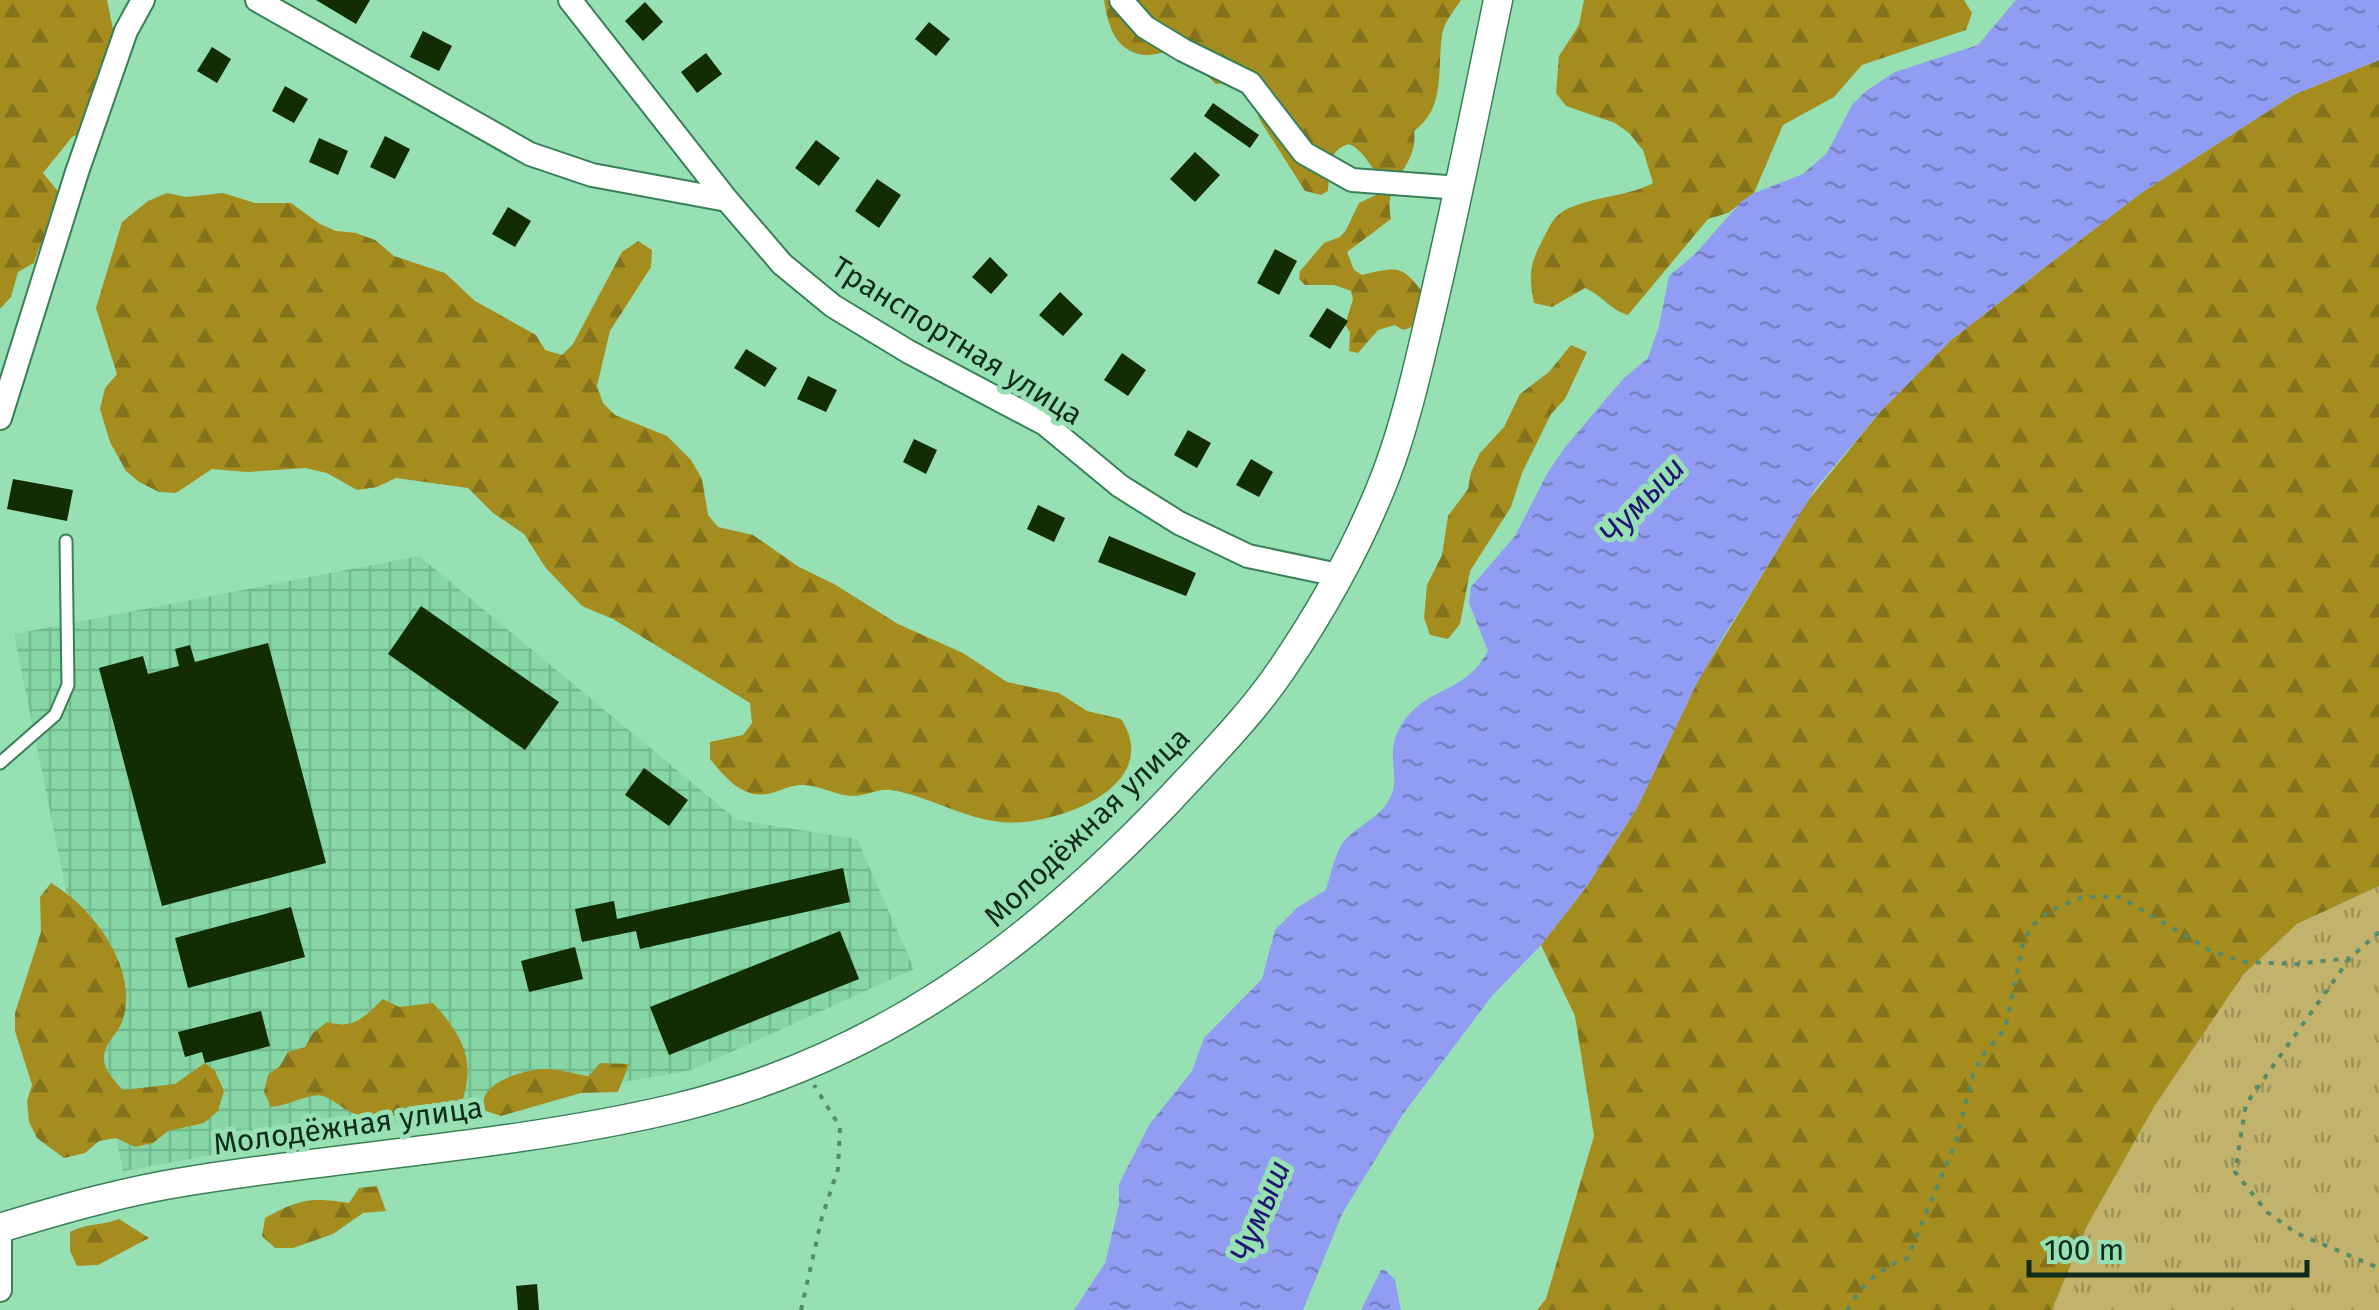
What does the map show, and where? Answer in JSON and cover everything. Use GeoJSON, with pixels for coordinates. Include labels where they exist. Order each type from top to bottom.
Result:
{"type":"FeatureCollection","features":[{"type":"Feature","properties":{"kind":"street"},"geometry":{"type":"LineString","coordinates":[[0,418],[77,172],[126,32],[143,0]]}},
{"type":"Feature","properties":{"kind":"street"},"geometry":{"type":"LineString","coordinates":[[257,0],[530,154],[592,175],[727,200]]}},
{"type":"Feature","properties":{"kind":"street","name":"Транспортная улица"},"geometry":{"type":"LineString","coordinates":[[570,0],[782,264],[833,306],[909,352],[1045,424],[1120,486],[1178,523],[1248,556],[1338,575]]}},
{"type":"Feature","properties":{"kind":"street"},"geometry":{"type":"LineString","coordinates":[[1121,0],[1146,27],[1182,50],[1250,83],[1304,153],[1352,180],[1460,188]]}},
{"type":"Feature","properties":{"kind":"street","name":"Молодёжная улица"},"geometry":{"type":"LineString","coordinates":[[0,1228],[101,1199],[185,1182],[490,1139],[664,1110],[736,1091],[804,1068],[901,1020],[996,958],[1077,890],[1146,823],[1247,713],[1283,669],[1354,549],[1387,472],[1422,351],[1498,0]]}},
{"type":"Feature","properties":{"kind":"street"},"geometry":{"type":"LineString","coordinates":[[0,1228],[0,1290]]}},
{"type":"Feature","properties":{"kind":"lane"},"geometry":{"type":"LineString","coordinates":[[0,763],[54,716],[68,685],[66,542]]}},
{"type":"Feature","properties":{"kind":"path"},"geometry":{"type":"LineString","coordinates":[[1847,1310],[1891,1262],[1907,1259],[1955,1144],[1973,1075],[1981,1057],[2006,1029],[2024,940],[2048,912],[2083,897],[2120,897],[2211,951],[2245,962],[2297,964],[2350,958]]}},
{"type":"Feature","properties":{"kind":"path"},"geometry":{"type":"LineString","coordinates":[[2379,932],[2350,958],[2246,1104],[2235,1172],[2267,1212],[2296,1233],[2379,1268]]}},
{"type":"Feature","properties":{"kind":"path"},"geometry":{"type":"LineString","coordinates":[[801,1310],[822,1218],[838,1169],[840,1126],[804,1068]]}},
{"type":"Feature","properties":{"kind":"shaded area"},"geometry":{"type":"Polygon","coordinates":[[[419,556],[737,820],[857,839],[914,969],[691,1070],[123,1171],[14,634],[419,556]]]}},
{"type":"Feature","properties":{"kind":"green space"},"geometry":{"type":"Polygon","coordinates":[[[0,0],[107,0],[114,34],[89,129],[72,137],[43,173],[60,194],[34,263],[18,272],[11,297],[0,309],[0,0]]]}},
{"type":"Feature","properties":{"kind":"green space"},"geometry":{"type":"Polygon","coordinates":[[[1104,0],[1461,0],[1443,30],[1436,100],[1414,131],[1411,155],[1391,193],[1391,219],[1347,252],[1354,270],[1362,275],[1393,269],[1412,280],[1427,298],[1417,322],[1403,330],[1395,325],[1378,330],[1358,353],[1349,351],[1350,332],[1345,325],[1353,299],[1351,291],[1334,285],[1305,285],[1299,279],[1300,271],[1324,243],[1346,230],[1359,203],[1376,195],[1382,179],[1359,151],[1349,144],[1333,156],[1328,191],[1321,195],[1305,191],[1261,122],[1243,82],[1216,84],[1175,55],[1144,55],[1126,48],[1114,35],[1104,0]]]}},
{"type":"Feature","properties":{"kind":"green space"},"geometry":{"type":"Polygon","coordinates":[[[1584,0],[1964,0],[1972,13],[1966,30],[1862,65],[1834,97],[1783,125],[1754,193],[1728,213],[1708,219],[1628,315],[1585,288],[1552,307],[1534,303],[1532,294],[1534,258],[1557,216],[1577,205],[1653,183],[1643,150],[1629,133],[1615,123],[1566,106],[1556,93],[1559,56],[1579,25],[1584,0]]]}},
{"type":"Feature","properties":{"kind":"green space"},"geometry":{"type":"Polygon","coordinates":[[[2379,60],[2379,886],[2297,924],[2243,975],[2154,1107],[2086,1228],[2052,1310],[1537,1310],[1546,1299],[1594,1136],[1575,1016],[1541,945],[1587,886],[1637,808],[1697,682],[1806,503],[1880,412],[1951,340],[2141,193],[2293,95],[2379,60]]]}},
{"type":"Feature","properties":{"kind":"green space"},"geometry":{"type":"Polygon","coordinates":[[[167,193],[186,197],[223,193],[255,203],[291,203],[320,224],[375,240],[394,256],[445,273],[475,301],[536,335],[545,350],[562,355],[573,344],[622,252],[638,241],[652,250],[651,267],[610,331],[597,386],[603,403],[615,415],[667,436],[691,460],[702,479],[708,515],[718,527],[753,535],[799,567],[898,624],[963,653],[1007,682],[1059,693],[1087,711],[1121,719],[1131,743],[1128,765],[1116,783],[1096,799],[1073,810],[1022,822],[986,820],[891,790],[853,796],[801,785],[764,794],[750,793],[733,783],[710,759],[710,742],[743,735],[752,723],[750,703],[613,619],[582,606],[545,567],[524,534],[493,513],[468,488],[396,478],[377,487],[357,490],[327,473],[305,468],[247,472],[212,469],[176,493],[159,492],[139,482],[126,471],[110,442],[100,409],[105,388],[117,374],[96,308],[122,222],[148,201],[167,193]]]}},
{"type":"Feature","properties":{"kind":"green space"},"geometry":{"type":"Polygon","coordinates":[[[1571,345],[1587,352],[1522,473],[1511,507],[1470,571],[1460,624],[1448,639],[1430,635],[1424,618],[1427,585],[1442,555],[1448,516],[1468,489],[1480,453],[1504,427],[1520,394],[1549,372],[1571,345]]]}},
{"type":"Feature","properties":{"kind":"green space"},"geometry":{"type":"Polygon","coordinates":[[[51,883],[97,924],[119,962],[126,1002],[122,1022],[105,1052],[104,1062],[110,1075],[123,1090],[175,1084],[205,1063],[215,1071],[224,1091],[218,1111],[204,1123],[168,1131],[153,1143],[135,1147],[116,1138],[99,1141],[85,1153],[64,1158],[37,1138],[29,1122],[27,1101],[32,1085],[15,1031],[15,1013],[41,932],[40,897],[51,883]]]}},
{"type":"Feature","properties":{"kind":"green space"},"geometry":{"type":"Polygon","coordinates":[[[2379,886],[2379,1310],[2052,1310],[2086,1228],[2154,1107],[2243,975],[2297,924],[2379,886]]]}},
{"type":"Feature","properties":{"kind":"green space"},"geometry":{"type":"Polygon","coordinates":[[[383,999],[399,1007],[433,1003],[454,1030],[468,1068],[457,1115],[438,1119],[426,1106],[388,1117],[360,1116],[318,1095],[271,1107],[264,1092],[268,1075],[280,1066],[288,1052],[305,1047],[313,1033],[327,1022],[352,1023],[383,999]]]}},
{"type":"Feature","properties":{"kind":"green space"},"geometry":{"type":"Polygon","coordinates":[[[600,1063],[629,1064],[618,1092],[581,1093],[501,1116],[483,1110],[491,1088],[514,1075],[548,1069],[589,1076],[600,1063]]]}},
{"type":"Feature","properties":{"kind":"green space"},"geometry":{"type":"Polygon","coordinates":[[[377,1186],[386,1211],[363,1213],[333,1234],[293,1248],[275,1248],[262,1236],[265,1218],[287,1207],[315,1200],[349,1203],[359,1188],[377,1186]]]}},
{"type":"Feature","properties":{"kind":"green space"},"geometry":{"type":"Polygon","coordinates":[[[119,1219],[149,1238],[98,1265],[77,1266],[70,1251],[70,1232],[119,1219]]]}},
{"type":"Feature","properties":{"kind":"water","name":"Чумыш"},"geometry":{"type":"Polygon","coordinates":[[[2016,0],[2379,0],[2379,60],[2293,95],[2141,193],[1951,340],[1880,412],[1816,488],[1725,634],[1637,808],[1587,886],[1541,945],[1492,996],[1403,1114],[1342,1214],[1303,1310],[1074,1310],[1105,1263],[1119,1205],[1119,1184],[1149,1125],[1192,1071],[1204,1038],[1262,979],[1275,930],[1298,907],[1326,890],[1342,845],[1386,805],[1393,789],[1394,741],[1406,718],[1470,674],[1488,651],[1469,603],[1471,587],[1515,536],[1566,446],[1623,379],[1648,358],[1669,276],[1695,254],[1741,202],[1803,174],[1827,153],[1852,105],[1866,91],[1895,72],[1978,45],[2016,0]]]}},
{"type":"Feature","properties":{"kind":"water"},"geometry":{"type":"Polygon","coordinates":[[[1381,1270],[1395,1280],[1401,1310],[1361,1310],[1381,1270]]]}},
{"type":"Feature","properties":{"kind":"building"},"geometry":{"type":"Polygon","coordinates":[[[316,0],[370,0],[356,24],[316,0]]]}},
{"type":"Feature","properties":{"kind":"building"},"geometry":{"type":"Polygon","coordinates":[[[645,2],[663,22],[643,41],[625,21],[645,2]]]}},
{"type":"Feature","properties":{"kind":"building"},"geometry":{"type":"Polygon","coordinates":[[[929,22],[950,39],[936,56],[915,39],[929,22]]]}},
{"type":"Feature","properties":{"kind":"building"},"geometry":{"type":"Polygon","coordinates":[[[423,31],[452,46],[439,71],[410,57],[423,31]]]}},
{"type":"Feature","properties":{"kind":"building"},"geometry":{"type":"Polygon","coordinates":[[[212,47],[231,59],[217,83],[197,71],[212,47]]]}},
{"type":"Feature","properties":{"kind":"building"},"geometry":{"type":"Polygon","coordinates":[[[706,53],[722,74],[697,93],[681,72],[706,53]]]}},
{"type":"Feature","properties":{"kind":"building"},"geometry":{"type":"Polygon","coordinates":[[[285,86],[308,99],[294,123],[272,111],[285,86]]]}},
{"type":"Feature","properties":{"kind":"building"},"geometry":{"type":"Polygon","coordinates":[[[1213,103],[1259,135],[1250,148],[1204,116],[1213,103]]]}},
{"type":"Feature","properties":{"kind":"building"},"geometry":{"type":"Polygon","coordinates":[[[385,136],[410,149],[395,179],[370,167],[385,136]]]}},
{"type":"Feature","properties":{"kind":"building"},"geometry":{"type":"Polygon","coordinates":[[[319,138],[348,151],[338,175],[309,162],[319,138]]]}},
{"type":"Feature","properties":{"kind":"building"},"geometry":{"type":"Polygon","coordinates":[[[816,140],[840,158],[819,186],[795,168],[816,140]]]}},
{"type":"Feature","properties":{"kind":"building"},"geometry":{"type":"Polygon","coordinates":[[[1195,152],[1220,175],[1195,202],[1170,179],[1195,152]]]}},
{"type":"Feature","properties":{"kind":"building"},"geometry":{"type":"Polygon","coordinates":[[[877,179],[901,195],[879,228],[855,211],[877,179]]]}},
{"type":"Feature","properties":{"kind":"building"},"geometry":{"type":"Polygon","coordinates":[[[508,207],[531,221],[515,247],[492,234],[508,207]]]}},
{"type":"Feature","properties":{"kind":"building"},"geometry":{"type":"Polygon","coordinates":[[[1275,249],[1297,261],[1279,295],[1257,283],[1275,249]]]}},
{"type":"Feature","properties":{"kind":"building"},"geometry":{"type":"Polygon","coordinates":[[[990,257],[1008,275],[991,294],[972,277],[990,257]]]}},
{"type":"Feature","properties":{"kind":"building"},"geometry":{"type":"Polygon","coordinates":[[[1060,292],[1083,314],[1063,336],[1039,315],[1060,292]]]}},
{"type":"Feature","properties":{"kind":"building"},"geometry":{"type":"Polygon","coordinates":[[[1327,308],[1348,321],[1330,349],[1309,336],[1327,308]]]}},
{"type":"Feature","properties":{"kind":"building"},"geometry":{"type":"Polygon","coordinates":[[[746,349],[777,368],[765,387],[734,368],[746,349]]]}},
{"type":"Feature","properties":{"kind":"building"},"geometry":{"type":"Polygon","coordinates":[[[1122,353],[1146,370],[1128,396],[1104,380],[1122,353]]]}},
{"type":"Feature","properties":{"kind":"building"},"geometry":{"type":"Polygon","coordinates":[[[808,376],[837,390],[826,412],[797,399],[808,376]]]}},
{"type":"Feature","properties":{"kind":"building"},"geometry":{"type":"Polygon","coordinates":[[[1188,430],[1211,443],[1197,468],[1174,455],[1188,430]]]}},
{"type":"Feature","properties":{"kind":"building"},"geometry":{"type":"Polygon","coordinates":[[[914,439],[937,450],[926,474],[903,462],[914,439]]]}},
{"type":"Feature","properties":{"kind":"building"},"geometry":{"type":"Polygon","coordinates":[[[1251,459],[1273,472],[1259,497],[1236,485],[1251,459]]]}},
{"type":"Feature","properties":{"kind":"building"},"geometry":{"type":"Polygon","coordinates":[[[13,479],[73,490],[67,521],[7,509],[13,479]]]}},
{"type":"Feature","properties":{"kind":"building"},"geometry":{"type":"Polygon","coordinates":[[[1038,505],[1065,518],[1054,542],[1027,529],[1038,505]]]}},
{"type":"Feature","properties":{"kind":"building"},"geometry":{"type":"Polygon","coordinates":[[[1109,536],[1196,573],[1186,596],[1098,562],[1109,536]]]}},
{"type":"Feature","properties":{"kind":"building"},"geometry":{"type":"Polygon","coordinates":[[[421,606],[559,702],[525,750],[388,654],[421,606]]]}},
{"type":"Feature","properties":{"kind":"building"},"geometry":{"type":"Polygon","coordinates":[[[268,643],[326,863],[162,906],[99,668],[143,656],[148,674],[179,666],[175,649],[190,645],[195,662],[268,643]]]}},
{"type":"Feature","properties":{"kind":"building"},"geometry":{"type":"Polygon","coordinates":[[[644,768],[688,800],[669,826],[625,795],[644,768]]]}},
{"type":"Feature","properties":{"kind":"building"},"geometry":{"type":"Polygon","coordinates":[[[843,868],[850,902],[640,949],[636,931],[582,942],[575,909],[614,901],[617,919],[843,868]]]}},
{"type":"Feature","properties":{"kind":"building"},"geometry":{"type":"Polygon","coordinates":[[[291,907],[305,957],[188,988],[175,938],[291,907]]]}},
{"type":"Feature","properties":{"kind":"building"},"geometry":{"type":"Polygon","coordinates":[[[840,931],[859,979],[669,1055],[650,1007],[840,931]]]}},
{"type":"Feature","properties":{"kind":"building"},"geometry":{"type":"Polygon","coordinates":[[[575,947],[583,979],[529,992],[521,961],[575,947]]]}},
{"type":"Feature","properties":{"kind":"building"},"geometry":{"type":"Polygon","coordinates":[[[261,1011],[270,1046],[205,1063],[202,1052],[185,1057],[178,1032],[261,1011]]]}},
{"type":"Feature","properties":{"kind":"building"},"geometry":{"type":"Polygon","coordinates":[[[537,1284],[539,1310],[518,1310],[516,1286],[537,1284]]]}}]}
